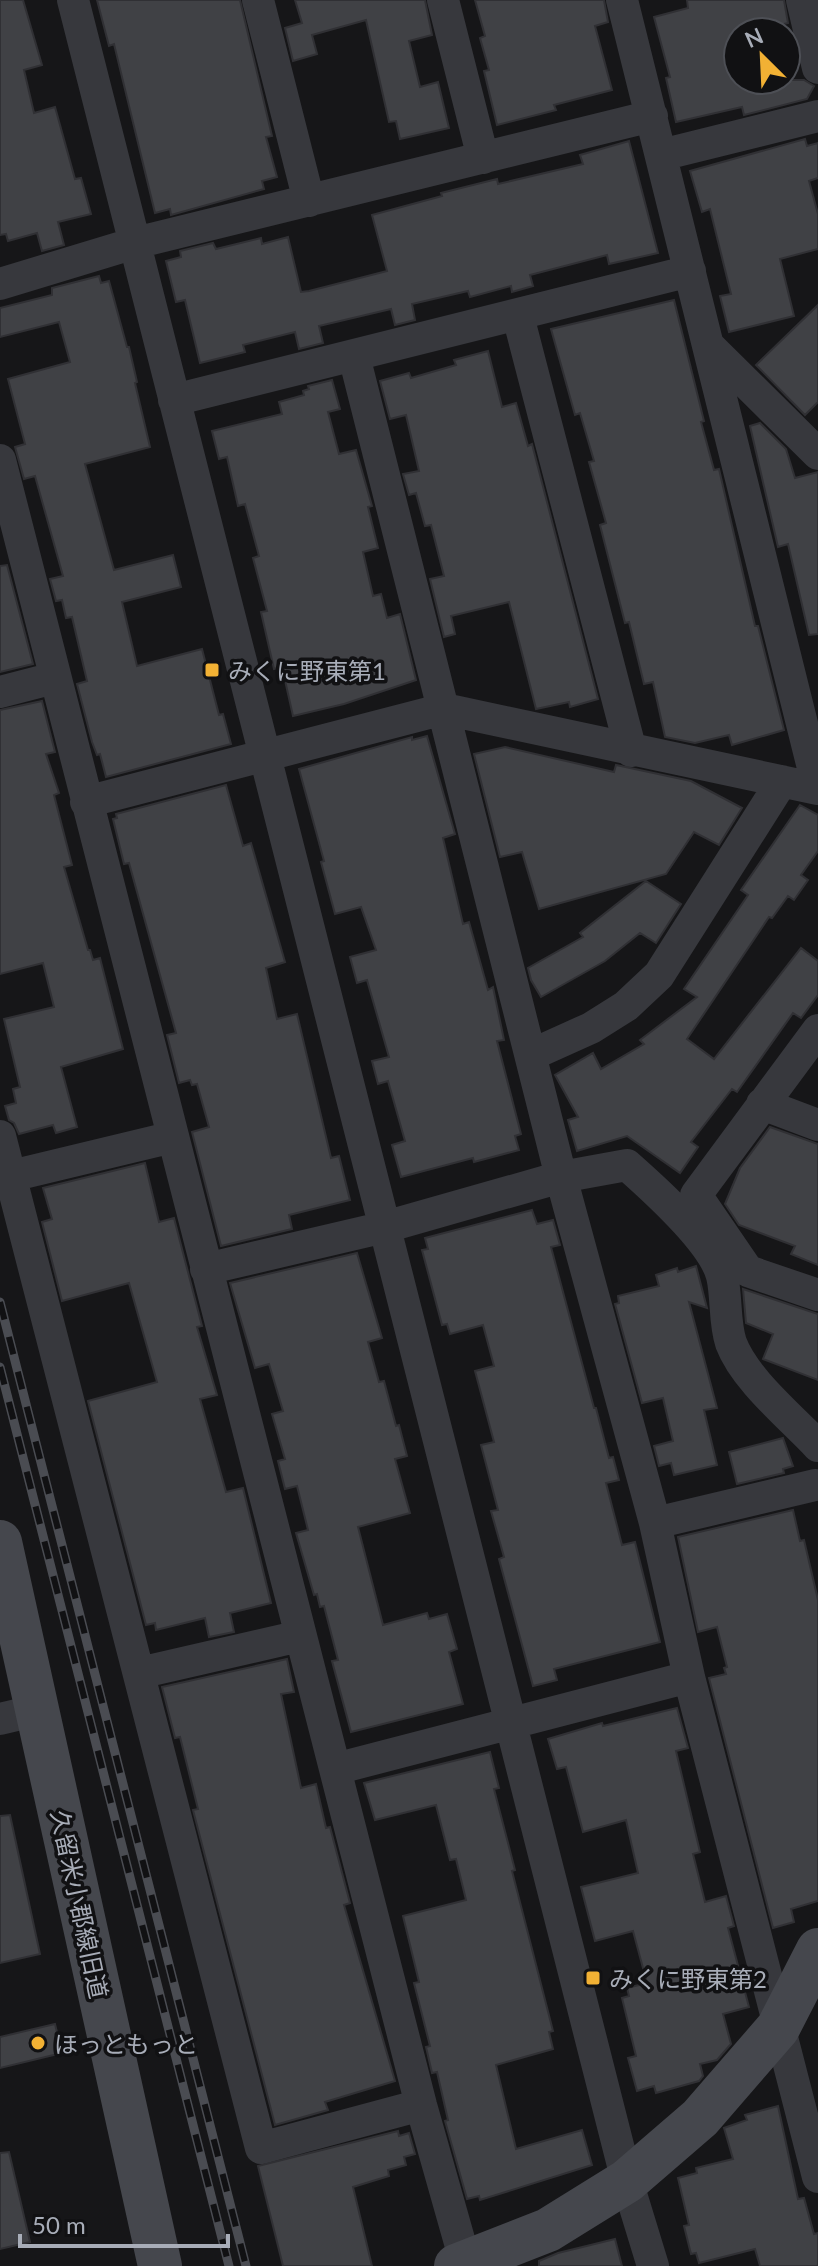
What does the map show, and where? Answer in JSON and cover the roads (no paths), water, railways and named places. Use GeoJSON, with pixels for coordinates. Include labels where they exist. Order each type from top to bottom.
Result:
{"type":"FeatureCollection","features":[{"type":"Feature","properties":{"kind":"street"},"geometry":{"type":"LineString","coordinates":[[73,0],[627,2181],[653,2266]]}},
{"type":"Feature","properties":{"kind":"street"},"geometry":{"type":"LineString","coordinates":[[258,0],[309,201]]}},
{"type":"Feature","properties":{"kind":"street"},"geometry":{"type":"LineString","coordinates":[[443,0],[483,158]]}},
{"type":"Feature","properties":{"kind":"street"},"geometry":{"type":"LineString","coordinates":[[86,802],[444,709],[818,789],[622,0]]}},
{"type":"Feature","properties":{"kind":"street"},"geometry":{"type":"LineString","coordinates":[[802,0],[818,68]]}},
{"type":"Feature","properties":{"kind":"street"},"geometry":{"type":"LineString","coordinates":[[0,284],[135,243],[652,116]]}},
{"type":"Feature","properties":{"kind":"street"},"geometry":{"type":"LineString","coordinates":[[661,155],[818,116]]}},
{"type":"Feature","properties":{"kind":"street"},"geometry":{"type":"LineString","coordinates":[[174,400],[690,271]]}},
{"type":"Feature","properties":{"kind":"street"},"geometry":{"type":"LineString","coordinates":[[518,316],[631,751]]}},
{"type":"Feature","properties":{"kind":"street"},"geometry":{"type":"LineString","coordinates":[[710,347],[818,454]]}},
{"type":"Feature","properties":{"kind":"street"},"geometry":{"type":"LineString","coordinates":[[354,356],[561,1177],[655,1523],[689,1677],[818,2177]]}},
{"type":"Feature","properties":{"kind":"street"},"geometry":{"type":"LineString","coordinates":[[0,460],[461,2265],[548,2230],[627,2181],[700,2118],[778,2028],[818,1950]]}},
{"type":"Feature","properties":{"kind":"street"},"geometry":{"type":"LineString","coordinates":[[0,692],[54,678]]}},
{"type":"Feature","properties":{"kind":"street"},"geometry":{"type":"LineString","coordinates":[[531,1055],[591,1028],[626,1006],[659,975],[782,781]]}},
{"type":"Feature","properties":{"kind":"street"},"geometry":{"type":"LineString","coordinates":[[818,1030],[696,1195],[748,1271],[818,1295]]}},
{"type":"Feature","properties":{"kind":"street"},"geometry":{"type":"LineString","coordinates":[[762,1104],[818,1125]]}},
{"type":"Feature","properties":{"kind":"street"},"geometry":{"type":"LineString","coordinates":[[0,1136],[261,2148],[421,2105]]}},
{"type":"Feature","properties":{"kind":"street"},"geometry":{"type":"LineString","coordinates":[[11,1176],[173,1137]]}},
{"type":"Feature","properties":{"kind":"street"},"geometry":{"type":"LineString","coordinates":[[206,1269],[385,1227],[561,1177],[627,1165],[671,1203],[721,1273],[731,1343],[747,1370],[818,1446]]}},
{"type":"Feature","properties":{"kind":"street"},"geometry":{"type":"LineString","coordinates":[[655,1523],[817,1488]]}},
{"type":"Feature","properties":{"kind":"street","name":"久留米小郡線旧道"},"geometry":{"type":"LineString","coordinates":[[0,1542],[19,1714],[160,2266]]}},
{"type":"Feature","properties":{"kind":"street"},"geometry":{"type":"LineString","coordinates":[[139,1673],[300,1636]]}},
{"type":"Feature","properties":{"kind":"street"},"geometry":{"type":"LineString","coordinates":[[335,1769],[689,1677]]}},
{"type":"Feature","properties":{"kind":"railway"},"geometry":{"type":"LineString","coordinates":[[0,1302],[246,2266]]}},
{"type":"Feature","properties":{"kind":"railway"},"geometry":{"type":"LineString","coordinates":[[0,1367],[229,2266]]}},
{"type":"Feature","properties":{"kind":"place","name":"みくに野東第1"},"geometry":{"type":"Point","coordinates":[212,670]}},
{"type":"Feature","properties":{"kind":"place","name":"みくに野東第2"},"geometry":{"type":"Point","coordinates":[593,1978]}},
{"type":"Feature","properties":{"kind":"place","name":"ほっともっと"},"geometry":{"type":"Point","coordinates":[38,2043]}}]}
